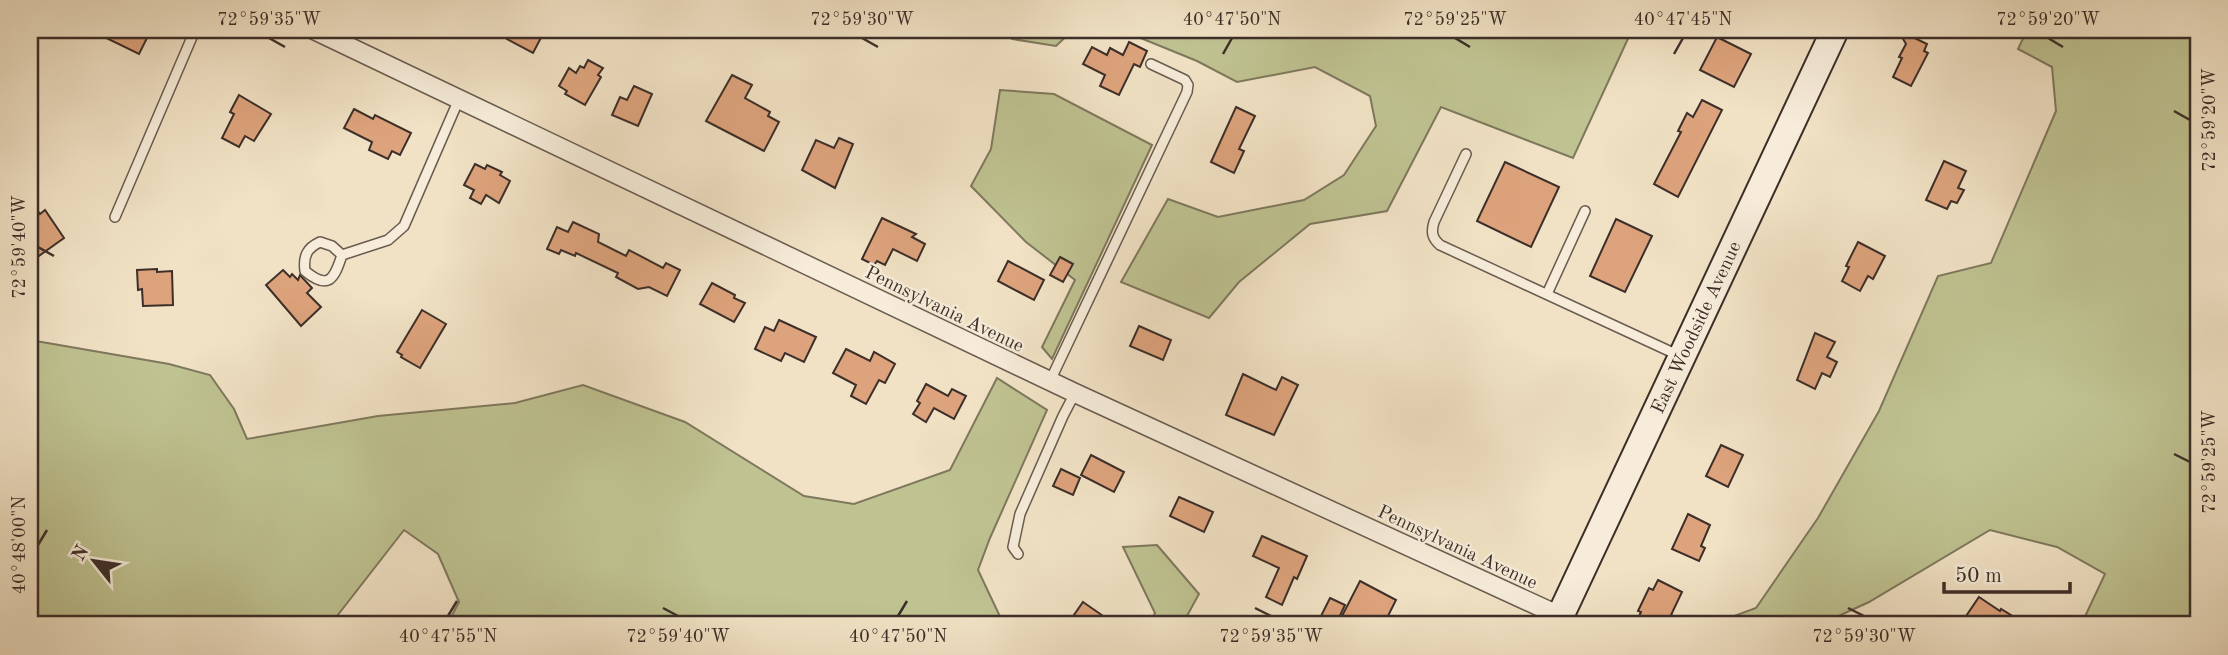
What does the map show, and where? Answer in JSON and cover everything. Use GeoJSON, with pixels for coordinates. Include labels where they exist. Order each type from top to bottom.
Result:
{"type":"FeatureCollection","features":[{"type":"Feature","properties":{"kind":"main road","name":"East Woodside Avenue"},"geometry":{"type":"LineString","coordinates":[[1558,621],[1835,30]]}},
{"type":"Feature","properties":{"kind":"street","name":"Pennsylvania Avenue"},"geometry":{"type":"LineString","coordinates":[[314,30],[1558,621]]}},
{"type":"Feature","properties":{"kind":"lane"},"geometry":{"type":"LineString","coordinates":[[115,217],[195,30]]}},
{"type":"Feature","properties":{"kind":"lane"},"geometry":{"type":"LineString","coordinates":[[1051,381],[1187,92],[1188,85],[1185,80],[1151,64]]}},
{"type":"Feature","properties":{"kind":"lane"},"geometry":{"type":"LineString","coordinates":[[342,255],[388,240],[404,226],[459,99]]}},
{"type":"Feature","properties":{"kind":"lane"},"geometry":{"type":"LineString","coordinates":[[1466,154],[1434,222],[1432,230],[1436,241],[1681,357]]}},
{"type":"Feature","properties":{"kind":"lane"},"geometry":{"type":"LineString","coordinates":[[1547,295],[1586,211]]}},
{"type":"Feature","properties":{"kind":"lane"},"geometry":{"type":"LineString","coordinates":[[320,242],[332,246],[342,255],[336,275],[328,280],[316,280],[304,271],[304,259],[311,246],[320,242]]}},
{"type":"Feature","properties":{"kind":"lane"},"geometry":{"type":"LineString","coordinates":[[1017,554],[1013,547],[1020,514],[1075,393]]}},
{"type":"Feature","properties":{"kind":"green space"},"geometry":{"type":"Polygon","coordinates":[[[1012,30],[1073,30],[1056,46],[1012,39],[1012,30]]]}},
{"type":"Feature","properties":{"kind":"green space"},"geometry":{"type":"Polygon","coordinates":[[[1121,30],[1632,30],[1573,158],[1441,107],[1387,211],[1310,224],[1239,282],[1209,318],[1121,282],[1168,199],[1218,217],[1304,200],[1344,175],[1376,126],[1370,96],[1315,67],[1237,82],[1197,61],[1121,30]]]}},
{"type":"Feature","properties":{"kind":"green space"},"geometry":{"type":"Polygon","coordinates":[[[2027,30],[2198,30],[2198,625],[2081,625],[2105,574],[2057,547],[1990,530],[1869,602],[1819,625],[1710,625],[1756,608],[1818,518],[1879,411],[1938,276],[1991,263],[2056,111],[2052,67],[2018,49],[2027,30]]]}},
{"type":"Feature","properties":{"kind":"green space"},"geometry":{"type":"Polygon","coordinates":[[[1000,90],[1054,94],[1152,145],[1052,359],[1042,347],[1075,280],[1026,242],[971,186],[991,149],[1000,90]]]}},
{"type":"Feature","properties":{"kind":"green space"},"geometry":{"type":"Polygon","coordinates":[[[30,340],[169,364],[210,375],[234,409],[247,439],[378,416],[515,403],[583,385],[685,422],[804,496],[854,504],[950,470],[997,378],[1047,410],[978,570],[1004,625],[447,625],[459,602],[438,554],[404,530],[330,625],[30,625],[30,340]]]}},
{"type":"Feature","properties":{"kind":"green space"},"geometry":{"type":"Polygon","coordinates":[[[1157,545],[1199,594],[1182,625],[1149,625],[1155,613],[1123,547],[1157,545]]]}},
{"type":"Feature","properties":{"kind":"building"},"geometry":{"type":"Polygon","coordinates":[[[90,30],[151,30],[139,54],[90,30]]]}},
{"type":"Feature","properties":{"kind":"building"},"geometry":{"type":"Polygon","coordinates":[[[511,30],[545,30],[533,53],[507,39],[511,30]]]}},
{"type":"Feature","properties":{"kind":"building"},"geometry":{"type":"Polygon","coordinates":[[[1898,30],[1927,44],[1924,51],[1928,53],[1911,86],[1893,77],[1906,44],[1898,30]]]}},
{"type":"Feature","properties":{"kind":"building"},"geometry":{"type":"Polygon","coordinates":[[[1717,37],[1751,54],[1734,87],[1700,70],[1717,37]]]}},
{"type":"Feature","properties":{"kind":"building"},"geometry":{"type":"Polygon","coordinates":[[[1129,42],[1147,51],[1140,67],[1134,64],[1119,95],[1100,86],[1105,75],[1083,64],[1092,47],[1107,55],[1110,48],[1123,55],[1129,42]]]}},
{"type":"Feature","properties":{"kind":"building"},"geometry":{"type":"Polygon","coordinates":[[[588,60],[603,68],[598,75],[601,77],[585,105],[565,94],[567,91],[559,86],[569,68],[576,73],[580,66],[584,68],[588,60]]]}},
{"type":"Feature","properties":{"kind":"building"},"geometry":{"type":"Polygon","coordinates":[[[732,75],[752,85],[745,98],[770,112],[768,116],[779,122],[764,151],[706,121],[732,75]]]}},
{"type":"Feature","properties":{"kind":"building"},"geometry":{"type":"Polygon","coordinates":[[[634,86],[652,94],[638,126],[612,115],[620,97],[627,100],[634,86]]]}},
{"type":"Feature","properties":{"kind":"building"},"geometry":{"type":"Polygon","coordinates":[[[239,95],[271,114],[254,141],[245,136],[239,147],[222,138],[234,114],[230,112],[239,95]]]}},
{"type":"Feature","properties":{"kind":"building"},"geometry":{"type":"Polygon","coordinates":[[[1702,100],[1722,110],[1678,197],[1654,184],[1681,132],[1678,131],[1687,113],[1693,117],[1702,100]]]}},
{"type":"Feature","properties":{"kind":"building"},"geometry":{"type":"Polygon","coordinates":[[[1236,107],[1255,116],[1239,149],[1244,151],[1234,173],[1211,162],[1236,107]]]}},
{"type":"Feature","properties":{"kind":"building"},"geometry":{"type":"Polygon","coordinates":[[[354,109],[373,119],[375,115],[411,133],[400,155],[392,151],[388,159],[369,150],[372,142],[344,128],[354,109]]]}},
{"type":"Feature","properties":{"kind":"building"},"geometry":{"type":"Polygon","coordinates":[[[839,138],[853,144],[835,188],[802,170],[816,140],[834,148],[839,138]]]}},
{"type":"Feature","properties":{"kind":"building"},"geometry":{"type":"Polygon","coordinates":[[[1944,161],[1966,171],[1958,188],[1964,190],[1957,203],[1951,201],[1947,209],[1926,200],[1944,161]]]}},
{"type":"Feature","properties":{"kind":"building"},"geometry":{"type":"Polygon","coordinates":[[[1505,162],[1559,187],[1531,247],[1477,221],[1505,162]]]}},
{"type":"Feature","properties":{"kind":"building"},"geometry":{"type":"Polygon","coordinates":[[[475,164],[485,169],[487,165],[502,172],[500,175],[510,181],[499,203],[486,195],[481,204],[470,198],[474,190],[464,185],[475,164]]]}},
{"type":"Feature","properties":{"kind":"building"},"geometry":{"type":"Polygon","coordinates":[[[30,200],[40,214],[45,210],[64,238],[36,258],[30,250],[30,200]]]}},
{"type":"Feature","properties":{"kind":"building"},"geometry":{"type":"Polygon","coordinates":[[[882,218],[916,234],[912,237],[925,244],[917,261],[893,249],[885,265],[877,261],[874,265],[862,259],[882,218]]]}},
{"type":"Feature","properties":{"kind":"building"},"geometry":{"type":"Polygon","coordinates":[[[1616,219],[1652,236],[1625,292],[1590,276],[1616,219]]]}},
{"type":"Feature","properties":{"kind":"building"},"geometry":{"type":"Polygon","coordinates":[[[573,222],[599,234],[598,242],[626,256],[629,250],[663,268],[666,263],[680,270],[667,296],[649,287],[638,289],[616,277],[618,273],[576,253],[575,256],[561,250],[559,254],[547,249],[557,227],[568,232],[573,222]]]}},
{"type":"Feature","properties":{"kind":"building"},"geometry":{"type":"Polygon","coordinates":[[[1858,242],[1885,256],[1873,279],[1868,276],[1860,291],[1842,281],[1858,242]]]}},
{"type":"Feature","properties":{"kind":"building"},"geometry":{"type":"Polygon","coordinates":[[[1060,257],[1073,264],[1063,282],[1050,275],[1060,257]]]}},
{"type":"Feature","properties":{"kind":"building"},"geometry":{"type":"Polygon","coordinates":[[[1008,261],[1044,280],[1034,300],[998,281],[1008,261]]]}},
{"type":"Feature","properties":{"kind":"building"},"geometry":{"type":"Polygon","coordinates":[[[157,269],[157,272],[172,271],[173,305],[143,306],[142,289],[138,290],[137,270],[157,269]]]}},
{"type":"Feature","properties":{"kind":"building"},"geometry":{"type":"Polygon","coordinates":[[[283,270],[298,280],[300,275],[312,288],[307,293],[321,307],[301,326],[266,285],[283,270]]]}},
{"type":"Feature","properties":{"kind":"building"},"geometry":{"type":"Polygon","coordinates":[[[712,283],[745,303],[734,322],[700,304],[712,283]]]}},
{"type":"Feature","properties":{"kind":"building"},"geometry":{"type":"Polygon","coordinates":[[[422,310],[446,324],[420,368],[397,352],[422,310]]]}},
{"type":"Feature","properties":{"kind":"building"},"geometry":{"type":"Polygon","coordinates":[[[779,320],[816,337],[804,362],[785,353],[781,361],[755,349],[765,327],[774,331],[779,320]]]}},
{"type":"Feature","properties":{"kind":"building"},"geometry":{"type":"Polygon","coordinates":[[[1139,326],[1171,340],[1163,360],[1130,346],[1139,326]]]}},
{"type":"Feature","properties":{"kind":"building"},"geometry":{"type":"Polygon","coordinates":[[[1815,333],[1835,342],[1827,357],[1837,362],[1830,377],[1822,373],[1815,389],[1797,380],[1815,333]]]}},
{"type":"Feature","properties":{"kind":"building"},"geometry":{"type":"Polygon","coordinates":[[[846,349],[870,361],[874,352],[895,364],[885,383],[879,380],[866,404],[851,396],[856,385],[833,373],[846,349]]]}},
{"type":"Feature","properties":{"kind":"building"},"geometry":{"type":"Polygon","coordinates":[[[1243,374],[1276,390],[1282,377],[1298,385],[1274,435],[1226,415],[1243,374]]]}},
{"type":"Feature","properties":{"kind":"building"},"geometry":{"type":"Polygon","coordinates":[[[926,384],[948,396],[952,389],[966,396],[954,419],[934,408],[926,422],[913,414],[926,384]]]}},
{"type":"Feature","properties":{"kind":"building"},"geometry":{"type":"Polygon","coordinates":[[[1721,445],[1743,455],[1728,487],[1706,476],[1721,445]]]}},
{"type":"Feature","properties":{"kind":"building"},"geometry":{"type":"Polygon","coordinates":[[[1091,455],[1124,472],[1114,492],[1081,475],[1091,455]]]}},
{"type":"Feature","properties":{"kind":"building"},"geometry":{"type":"Polygon","coordinates":[[[1061,469],[1080,478],[1073,495],[1053,486],[1061,469]]]}},
{"type":"Feature","properties":{"kind":"building"},"geometry":{"type":"Polygon","coordinates":[[[1179,497],[1213,512],[1204,532],[1170,516],[1179,497]]]}},
{"type":"Feature","properties":{"kind":"building"},"geometry":{"type":"Polygon","coordinates":[[[1688,514],[1710,525],[1701,546],[1705,548],[1699,561],[1672,549],[1688,514]]]}},
{"type":"Feature","properties":{"kind":"building"},"geometry":{"type":"Polygon","coordinates":[[[1262,536],[1307,556],[1282,605],[1266,597],[1279,568],[1253,556],[1262,536]]]}},
{"type":"Feature","properties":{"kind":"building"},"geometry":{"type":"Polygon","coordinates":[[[1658,580],[1682,592],[1671,615],[1692,625],[1635,625],[1641,612],[1638,611],[1649,588],[1653,590],[1658,580]]]}},
{"type":"Feature","properties":{"kind":"building"},"geometry":{"type":"Polygon","coordinates":[[[1360,581],[1396,600],[1381,625],[1359,625],[1342,616],[1360,581]]]}},
{"type":"Feature","properties":{"kind":"building"},"geometry":{"type":"Polygon","coordinates":[[[1979,597],[2000,611],[2001,609],[2027,625],[1960,625],[1979,597]]]}},
{"type":"Feature","properties":{"kind":"building"},"geometry":{"type":"Polygon","coordinates":[[[1330,598],[1345,605],[1336,624],[1321,616],[1330,598]]]}},
{"type":"Feature","properties":{"kind":"building"},"geometry":{"type":"Polygon","coordinates":[[[1083,602],[1116,625],[1067,625],[1083,602]]]}}]}
